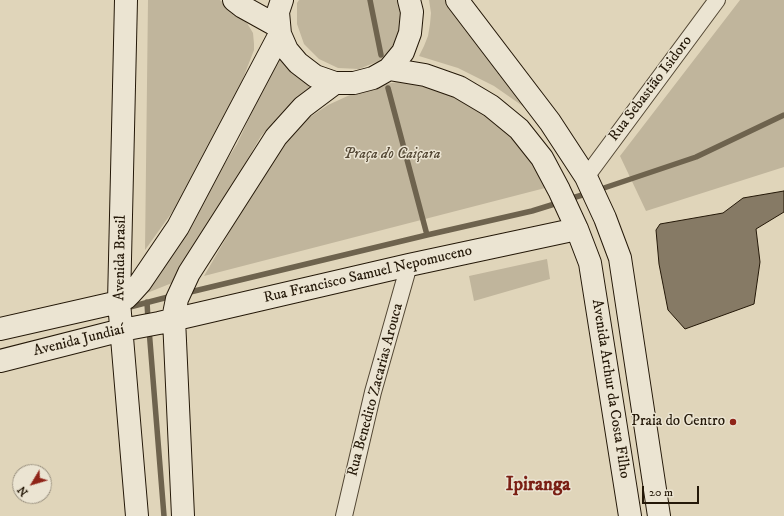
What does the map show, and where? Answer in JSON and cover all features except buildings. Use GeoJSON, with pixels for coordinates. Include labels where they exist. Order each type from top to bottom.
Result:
{"type":"FeatureCollection","features":[{"type":"Feature","properties":{"kind":"main road","name":"Avenida Brasil"},"geometry":{"type":"LineString","coordinates":[[126,0],[123,318],[137,516]]}},
{"type":"Feature","properties":{"kind":"main road"},"geometry":{"type":"LineString","coordinates":[[234,0],[279,30]]}},
{"type":"Feature","properties":{"kind":"main road"},"geometry":{"type":"LineString","coordinates":[[282,0],[278,12],[279,30],[287,50],[298,63],[315,76],[334,83],[360,82],[373,78],[389,69],[403,52],[410,33],[412,12],[409,0]]}},
{"type":"Feature","properties":{"kind":"main road","name":"Avenida Arthur da Costa Filho"},"geometry":{"type":"LineString","coordinates":[[457,0],[550,122],[588,182],[605,218],[620,258],[659,516]]}},
{"type":"Feature","properties":{"kind":"main road"},"geometry":{"type":"LineString","coordinates":[[123,318],[126,298],[140,283],[178,227],[279,30]]}},
{"type":"Feature","properties":{"kind":"main road","name":"Avenida Arthur da Costa Filho"},"geometry":{"type":"LineString","coordinates":[[389,69],[425,75],[459,87],[491,106],[519,129],[542,158],[559,190],[590,263],[630,516]]}},
{"type":"Feature","properties":{"kind":"main road"},"geometry":{"type":"LineString","coordinates":[[183,516],[170,314],[189,273],[276,137],[303,107],[334,83]]}},
{"type":"Feature","properties":{"kind":"main road","name":"Rua Francisco Samuel Nepomuceno"},"geometry":{"type":"LineString","coordinates":[[170,314],[409,265],[574,223]]}},
{"type":"Feature","properties":{"kind":"main road","name":"Avenida Jundiaí"},"geometry":{"type":"LineString","coordinates":[[0,329],[170,314]]}},
{"type":"Feature","properties":{"kind":"main road","name":"Avenida Jundiaí"},"geometry":{"type":"LineString","coordinates":[[0,361],[123,318]]}},
{"type":"Feature","properties":{"kind":"street","name":"Rua Sebastião Isidoro"},"geometry":{"type":"LineString","coordinates":[[588,182],[717,0]]}},
{"type":"Feature","properties":{"kind":"street","name":"Rua Benedito Zacarias Arouca"},"geometry":{"type":"LineString","coordinates":[[344,516],[373,392],[409,265]]}},
{"type":"Feature","properties":{"kind":"green space"},"geometry":{"type":"Polygon","coordinates":[[[148,0],[220,0],[247,23],[253,33],[254,50],[227,120],[191,186],[145,250],[148,0]]]}},
{"type":"Feature","properties":{"kind":"green space"},"geometry":{"type":"Polygon","coordinates":[[[299,0],[401,0],[403,28],[394,47],[379,61],[359,69],[338,68],[319,59],[304,44],[297,24],[297,3],[299,0]]]}},
{"type":"Feature","properties":{"kind":"green space"},"geometry":{"type":"Polygon","coordinates":[[[429,0],[446,0],[527,109],[494,86],[458,68],[419,56],[428,36],[431,13],[429,0]]]}},
{"type":"Feature","properties":{"kind":"green space"},"geometry":{"type":"Polygon","coordinates":[[[740,0],[784,0],[784,167],[646,211],[620,156],[740,0]]]}},
{"type":"Feature","properties":{"kind":"green space"},"geometry":{"type":"Polygon","coordinates":[[[275,52],[281,61],[298,77],[318,88],[297,102],[278,118],[261,136],[177,281],[137,297],[154,276],[237,144],[258,99],[275,52]]]}},
{"type":"Feature","properties":{"kind":"green space","name":"Praça do Caiçara"},"geometry":{"type":"Polygon","coordinates":[[[402,81],[433,89],[462,101],[488,117],[512,137],[532,161],[549,187],[204,276],[269,164],[295,130],[310,117],[328,105],[352,94],[376,86],[402,81]]]}},
{"type":"Feature","properties":{"kind":"green space"},"geometry":{"type":"Polygon","coordinates":[[[547,259],[550,279],[474,301],[469,276],[547,259]]]}},
{"type":"Feature","properties":{"kind":"waterway"},"geometry":{"type":"LineString","coordinates":[[370,0],[381,55]]}},
{"type":"Feature","properties":{"kind":"waterway"},"geometry":{"type":"LineString","coordinates":[[388,88],[427,235]]}},
{"type":"Feature","properties":{"kind":"waterway"},"geometry":{"type":"LineString","coordinates":[[598,190],[696,157],[784,115]]}},
{"type":"Feature","properties":{"kind":"waterway"},"geometry":{"type":"LineString","coordinates":[[569,199],[589,193]]}},
{"type":"Feature","properties":{"kind":"waterway"},"geometry":{"type":"LineString","coordinates":[[186,293],[532,211],[561,202]]}},
{"type":"Feature","properties":{"kind":"waterway"},"geometry":{"type":"LineString","coordinates":[[126,308],[172,296]]}},
{"type":"Feature","properties":{"kind":"waterway"},"geometry":{"type":"LineString","coordinates":[[147,302],[148,320]]}},
{"type":"Feature","properties":{"kind":"waterway"},"geometry":{"type":"LineString","coordinates":[[149,329],[164,516]]}},
{"type":"Feature","properties":{"kind":"place","name":"Praia do Centro"},"geometry":{"type":"Point","coordinates":[733,422]}},
{"type":"Feature","properties":{"kind":"district","name":"Ipiranga"},"geometry":{"type":"Point","coordinates":[538,486]}}]}
